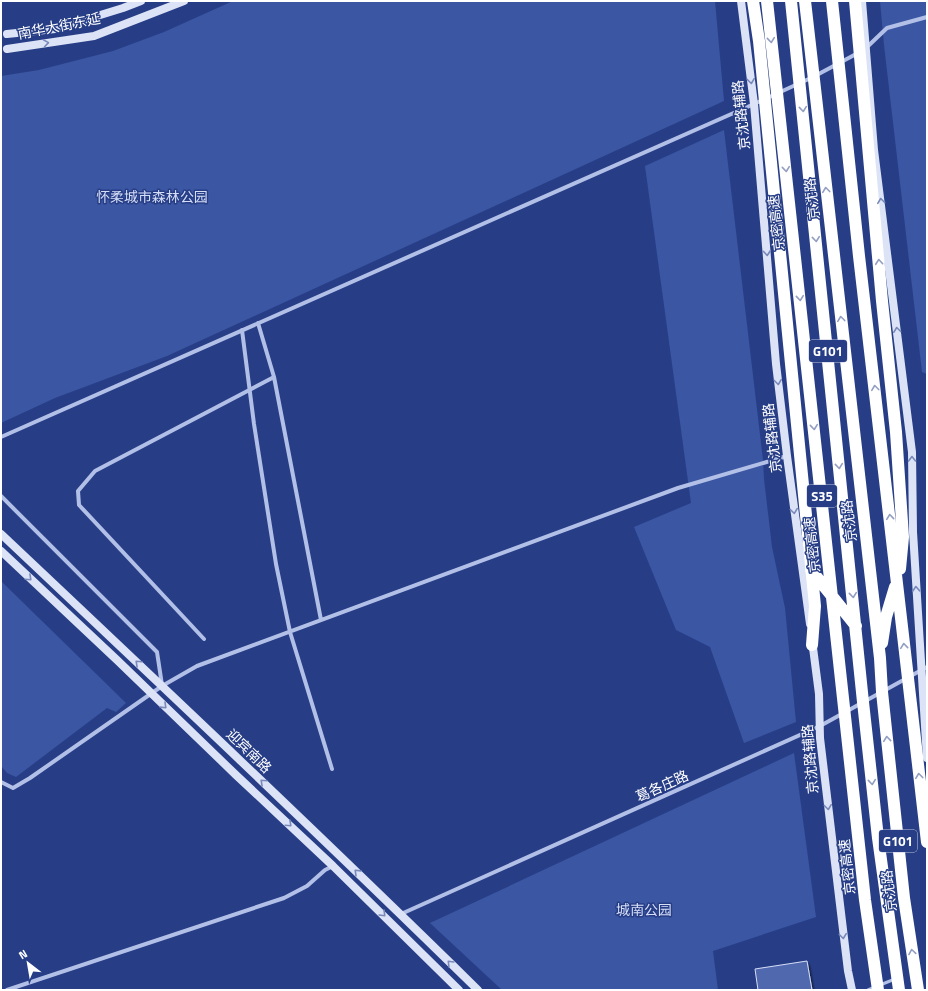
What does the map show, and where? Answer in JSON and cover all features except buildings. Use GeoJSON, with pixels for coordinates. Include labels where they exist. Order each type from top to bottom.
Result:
{"type":"FeatureCollection","features":[{"type":"Feature","properties":{"kind":"highway"},"geometry":{"type":"LineString","coordinates":[[753,1],[759,41],[810,569],[815,606],[812,645]]}},
{"type":"Feature","properties":{"kind":"highway","name":"京密高速"},"geometry":{"type":"LineString","coordinates":[[767,1],[865,900],[878,990]]}},
{"type":"Feature","properties":{"kind":"highway","name":"京沈路"},"geometry":{"type":"LineString","coordinates":[[791,1],[863,702],[878,838],[898,984]]}},
{"type":"Feature","properties":{"kind":"highway","name":"京沈路"},"geometry":{"type":"LineString","coordinates":[[805,1],[880,658],[882,692],[904,898],[918,990]]}},
{"type":"Feature","properties":{"kind":"highway"},"geometry":{"type":"LineString","coordinates":[[832,1],[859,256],[927,842]]}},
{"type":"Feature","properties":{"kind":"highway"},"geometry":{"type":"LineString","coordinates":[[854,1],[882,301],[896,432],[903,537],[902,564],[886,617],[880,658]]}},
{"type":"Feature","properties":{"kind":"highway"},"geometry":{"type":"LineString","coordinates":[[810,569],[856,626]]}},
{"type":"Feature","properties":{"kind":"street","name":"南华大街东延"},"geometry":{"type":"LineString","coordinates":[[7,34],[55,29],[141,1]]}},
{"type":"Feature","properties":{"kind":"street","name":"南华大街东延"},"geometry":{"type":"LineString","coordinates":[[7,50],[94,36],[184,1]]}},
{"type":"Feature","properties":{"kind":"street","name":"京沈路辅路"},"geometry":{"type":"LineString","coordinates":[[741,1],[754,104],[776,364],[819,694],[820,738],[848,971],[852,990]]}},
{"type":"Feature","properties":{"kind":"street"},"geometry":{"type":"LineString","coordinates":[[862,1],[874,150],[912,452],[913,532],[924,668],[927,758]]}},
{"type":"Feature","properties":{"kind":"street"},"geometry":{"type":"LineString","coordinates":[[1,437],[754,104],[800,83],[866,48],[887,28],[927,17]]}},
{"type":"Feature","properties":{"kind":"street"},"geometry":{"type":"LineString","coordinates":[[258,324],[274,377],[321,620]]}},
{"type":"Feature","properties":{"kind":"street"},"geometry":{"type":"LineString","coordinates":[[242,330],[249,389],[276,564],[290,632],[332,769]]}},
{"type":"Feature","properties":{"kind":"street"},"geometry":{"type":"LineString","coordinates":[[204,639],[79,505],[78,491],[95,471],[274,377]]}},
{"type":"Feature","properties":{"kind":"street"},"geometry":{"type":"LineString","coordinates":[[1,782],[13,788],[30,778],[162,686],[197,666],[678,488],[787,456]]}},
{"type":"Feature","properties":{"kind":"street"},"geometry":{"type":"LineString","coordinates":[[1,496],[157,652],[162,686]]}},
{"type":"Feature","properties":{"kind":"street","name":"迎宾南路"},"geometry":{"type":"LineString","coordinates":[[1,534],[162,686],[478,990]]}},
{"type":"Feature","properties":{"kind":"street","name":"迎宾南路"},"geometry":{"type":"LineString","coordinates":[[1,551],[333,866],[460,990]]}},
{"type":"Feature","properties":{"kind":"street","name":"葛各庄路"},"geometry":{"type":"LineString","coordinates":[[400,914],[820,726],[924,668]]}},
{"type":"Feature","properties":{"kind":"street"},"geometry":{"type":"LineString","coordinates":[[7,990],[284,898],[307,886],[325,870],[333,866]]}},
{"type":"Feature","properties":{"kind":"lane"},"geometry":{"type":"LineString","coordinates":[[868,990],[898,984]]}},
{"type":"Feature","properties":{"kind":"green space","name":"怀柔城市森林公园"},"geometry":{"type":"Polygon","coordinates":[[[233,1],[715,1],[724,101],[167,356],[55,398],[1,423],[1,76],[39,70],[113,51],[164,32],[233,1]]]}},
{"type":"Feature","properties":{"kind":"green space"},"geometry":{"type":"Polygon","coordinates":[[[880,1],[927,1],[927,374],[922,372],[880,1]]]}},
{"type":"Feature","properties":{"kind":"green space"},"geometry":{"type":"Polygon","coordinates":[[[724,130],[772,547],[785,608],[796,722],[744,743],[710,647],[676,630],[634,527],[691,503],[645,166],[724,130]]]}},
{"type":"Feature","properties":{"kind":"green space"},"geometry":{"type":"Polygon","coordinates":[[[1,581],[126,703],[116,712],[107,708],[16,777],[7,773],[1,766],[1,581]]]}},
{"type":"Feature","properties":{"kind":"green space","name":"城南公园"},"geometry":{"type":"Polygon","coordinates":[[[794,753],[816,917],[713,951],[718,990],[502,990],[430,923],[794,753]]]}}]}
